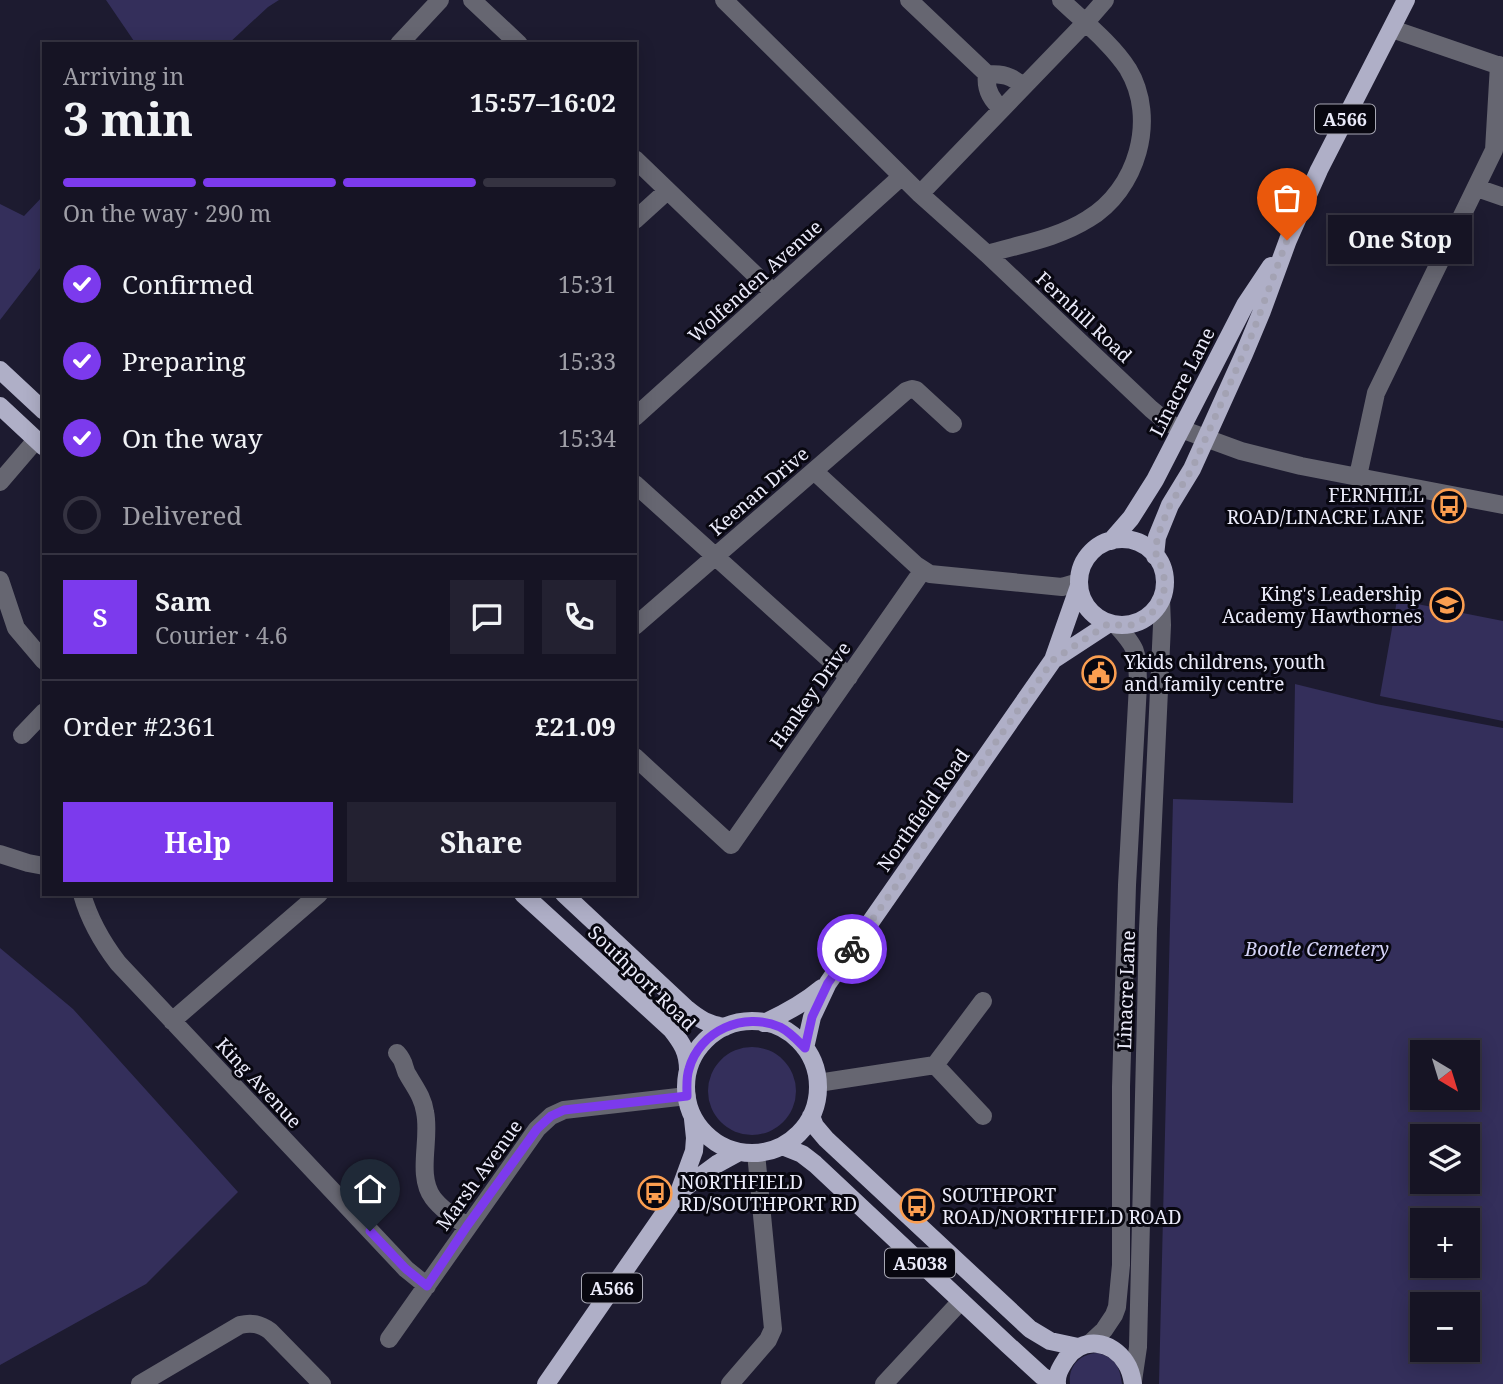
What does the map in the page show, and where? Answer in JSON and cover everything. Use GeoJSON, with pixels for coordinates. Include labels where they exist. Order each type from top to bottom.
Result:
{"type":"FeatureCollection","features":[{"type":"Feature","properties":{"kind":"main road","name":"Linacre Lane"},"geometry":{"type":"LineString","coordinates":[[1156,556],[1157,537],[1170,505],[1192,469],[1206,438],[1262,311],[1287,240],[1319,170],[1406,0]]}},
{"type":"Feature","properties":{"kind":"main road","name":"Linacre Lane"},"geometry":{"type":"LineString","coordinates":[[1111,541],[1131,518],[1155,480],[1245,305],[1287,240]]}},
{"type":"Feature","properties":{"kind":"main road"},"geometry":{"type":"LineString","coordinates":[[0,370],[42,409]]}},
{"type":"Feature","properties":{"kind":"main road"},"geometry":{"type":"LineString","coordinates":[[0,406],[40,443]]}},
{"type":"Feature","properties":{"kind":"main road"},"geometry":{"type":"LineString","coordinates":[[1123,540],[1148,548],[1156,556],[1164,577],[1164,591],[1156,609],[1146,618],[1131,625],[1112,624],[1096,617],[1083,602],[1079,584],[1082,565],[1089,554],[1111,541],[1123,540]]}},
{"type":"Feature","properties":{"kind":"main road","name":"Northfield Road"},"geometry":{"type":"LineString","coordinates":[[805,1048],[812,1017],[828,983],[1053,660],[1079,584]]}},
{"type":"Feature","properties":{"kind":"main road","name":"Northfield Road"},"geometry":{"type":"LineString","coordinates":[[1053,660],[1112,624]]}},
{"type":"Feature","properties":{"kind":"main road","name":"Southport Road"},"geometry":{"type":"LineString","coordinates":[[525,896],[671,1029],[685,1048],[688,1070]]}},
{"type":"Feature","properties":{"kind":"main road","name":"Southport Road"},"geometry":{"type":"LineString","coordinates":[[566,896],[687,1009],[713,1026],[725,1027]]}},
{"type":"Feature","properties":{"kind":"main road","name":"Northfield Road"},"geometry":{"type":"LineString","coordinates":[[764,1023],[807,1001],[828,983]]}},
{"type":"Feature","properties":{"kind":"main road"},"geometry":{"type":"LineString","coordinates":[[751,1021],[779,1027],[805,1048],[816,1070],[818,1083],[815,1106],[799,1133],[782,1146],[770,1151],[747,1152],[724,1147],[711,1139],[692,1115],[687,1096],[688,1070],[702,1044],[725,1027],[751,1021]]}},
{"type":"Feature","properties":{"kind":"main road","name":"A566"},"geometry":{"type":"LineString","coordinates":[[546,1384],[679,1192],[694,1151],[692,1115]]}},
{"type":"Feature","properties":{"kind":"main road","name":"A5038"},"geometry":{"type":"LineString","coordinates":[[811,1116],[825,1139],[1030,1329],[1050,1341],[1107,1345],[1126,1362],[1133,1383]]}},
{"type":"Feature","properties":{"kind":"main road","name":"A5038"},"geometry":{"type":"LineString","coordinates":[[782,1146],[802,1154],[815,1164],[1042,1376],[1056,1384],[1059,1370],[1069,1354],[1084,1345]]}},
{"type":"Feature","properties":{"kind":"main road","name":"A566"},"geometry":{"type":"LineString","coordinates":[[679,1192],[717,1164],[747,1152]]}},
{"type":"Feature","properties":{"kind":"street"},"geometry":{"type":"LineString","coordinates":[[400,42],[440,0]]}},
{"type":"Feature","properties":{"kind":"street"},"geometry":{"type":"LineString","coordinates":[[471,0],[517,42]]}},
{"type":"Feature","properties":{"kind":"street","name":"Fernhill Road"},"geometry":{"type":"LineString","coordinates":[[724,0],[920,194],[1168,423],[1241,451],[1301,466],[1503,505]]}},
{"type":"Feature","properties":{"kind":"street"},"geometry":{"type":"LineString","coordinates":[[909,0],[987,74],[1003,74],[1023,87]]}},
{"type":"Feature","properties":{"kind":"street"},"geometry":{"type":"LineString","coordinates":[[987,254],[1053,235],[1097,214],[1116,195],[1137,157],[1141,136],[1141,106],[1136,85],[1115,53],[1061,0]]}},
{"type":"Feature","properties":{"kind":"street"},"geometry":{"type":"LineString","coordinates":[[920,194],[1105,0]]}},
{"type":"Feature","properties":{"kind":"street"},"geometry":{"type":"LineString","coordinates":[[1358,476],[1376,393],[1494,150],[1501,66],[1392,29]]}},
{"type":"Feature","properties":{"kind":"street"},"geometry":{"type":"LineString","coordinates":[[987,74],[990,97],[1002,109]]}},
{"type":"Feature","properties":{"kind":"street"},"geometry":{"type":"LineString","coordinates":[[637,161],[773,292]]}},
{"type":"Feature","properties":{"kind":"street","name":"Wolfenden Avenue"},"geometry":{"type":"LineString","coordinates":[[637,415],[902,176]]}},
{"type":"Feature","properties":{"kind":"street"},"geometry":{"type":"LineString","coordinates":[[1477,188],[1503,197]]}},
{"type":"Feature","properties":{"kind":"street"},"geometry":{"type":"LineString","coordinates":[[637,218],[667,191]]}},
{"type":"Feature","properties":{"kind":"street","name":"Keenan Drive"},"geometry":{"type":"LineString","coordinates":[[637,624],[906,391],[912,389],[921,394],[953,424]]}},
{"type":"Feature","properties":{"kind":"street"},"geometry":{"type":"LineString","coordinates":[[0,482],[40,443]]}},
{"type":"Feature","properties":{"kind":"street"},"geometry":{"type":"LineString","coordinates":[[814,471],[923,570],[934,575],[1062,587],[1079,584]]}},
{"type":"Feature","properties":{"kind":"street"},"geometry":{"type":"LineString","coordinates":[[637,486],[849,677]]}},
{"type":"Feature","properties":{"kind":"street","name":"Hankey Drive"},"geometry":{"type":"LineString","coordinates":[[637,759],[731,845],[923,570]]}},
{"type":"Feature","properties":{"kind":"street"},"geometry":{"type":"LineString","coordinates":[[0,580],[16,628],[42,658]]}},
{"type":"Feature","properties":{"kind":"street","name":"Linacre Lane"},"geometry":{"type":"LineString","coordinates":[[1133,1383],[1138,1347],[1148,929],[1161,600]]}},
{"type":"Feature","properties":{"kind":"street","name":"Linacre Lane"},"geometry":{"type":"LineString","coordinates":[[1084,1345],[1104,1330],[1114,1315],[1121,1265],[1121,1087],[1138,675],[1137,655],[1131,641],[1112,624]]}},
{"type":"Feature","properties":{"kind":"street"},"geometry":{"type":"LineString","coordinates":[[22,735],[42,714]]}},
{"type":"Feature","properties":{"kind":"street"},"geometry":{"type":"LineString","coordinates":[[0,854],[42,866]]}},
{"type":"Feature","properties":{"kind":"street","name":"King Avenue"},"geometry":{"type":"LineString","coordinates":[[83,896],[94,925],[109,952],[406,1269],[427,1286]]}},
{"type":"Feature","properties":{"kind":"street"},"geometry":{"type":"LineString","coordinates":[[172,1021],[317,896]]}},
{"type":"Feature","properties":{"kind":"street"},"geometry":{"type":"LineString","coordinates":[[818,1083],[935,1065],[983,1001]]}},
{"type":"Feature","properties":{"kind":"street"},"geometry":{"type":"LineString","coordinates":[[397,1054],[404,1061],[406,1074],[424,1104],[427,1124],[425,1174],[428,1190],[445,1210],[467,1226]]}},
{"type":"Feature","properties":{"kind":"street"},"geometry":{"type":"LineString","coordinates":[[935,1065],[983,1116]]}},
{"type":"Feature","properties":{"kind":"street","name":"Marsh Avenue"},"geometry":{"type":"LineString","coordinates":[[389,1339],[537,1129],[557,1112],[687,1096]]}},
{"type":"Feature","properties":{"kind":"street"},"geometry":{"type":"LineString","coordinates":[[730,1384],[768,1340],[773,1329],[747,1152]]}},
{"type":"Feature","properties":{"kind":"street"},"geometry":{"type":"LineString","coordinates":[[884,1384],[961,1301]]}},
{"type":"Feature","properties":{"kind":"street"},"geometry":{"type":"LineString","coordinates":[[140,1384],[240,1325],[256,1324],[277,1337],[322,1384]]}},
{"type":"Feature","properties":{"kind":"green space"},"geometry":{"type":"Polygon","coordinates":[[[106,0],[279,0],[230,42],[135,42],[106,0]]]}},
{"type":"Feature","properties":{"kind":"green space"},"geometry":{"type":"Polygon","coordinates":[[[42,197],[42,266],[0,320],[0,204],[24,216],[42,197]]]}},
{"type":"Feature","properties":{"kind":"green space"},"geometry":{"type":"Polygon","coordinates":[[[1397,600],[1503,621],[1503,721],[1380,696],[1397,600]]]}},
{"type":"Feature","properties":{"kind":"green space","name":"Bootle Cemetery"},"geometry":{"type":"Polygon","coordinates":[[[1295,684],[1376,704],[1503,728],[1503,1384],[1159,1384],[1173,799],[1293,803],[1295,684]]]}},
{"type":"Feature","properties":{"kind":"green space"},"geometry":{"type":"Polygon","coordinates":[[[0,948],[73,1009],[238,1192],[146,1284],[0,1365],[0,948]]]}},
{"type":"Feature","properties":{"kind":"green space"},"geometry":{"type":"Polygon","coordinates":[[[752,1047],[769,1051],[783,1060],[792,1074],[796,1091],[792,1108],[783,1122],[769,1131],[752,1135],[735,1131],[721,1122],[712,1108],[708,1091],[712,1074],[721,1060],[735,1051],[752,1047]]]}},
{"type":"Feature","properties":{"kind":"green space"},"geometry":{"type":"Polygon","coordinates":[[[1097,1353],[1108,1357],[1115,1364],[1122,1384],[1070,1384],[1071,1372],[1076,1362],[1097,1353]]]}},
{"type":"Feature","properties":{"kind":"way so far"},"geometry":{"type":"LineString","coordinates":[[852,949],[1053,660],[1108,624],[1131,625],[1146,618],[1156,609],[1164,591],[1164,577],[1156,556],[1157,537],[1170,505],[1192,469],[1253,332],[1287,240]]}},
{"type":"Feature","properties":{"kind":"place","name":"One Stop"},"geometry":{"type":"Point","coordinates":[1287,240]}},
{"type":"Feature","properties":{"kind":"place","name":"FERNHILL ROAD/LINACRE LANE"},"geometry":{"type":"Point","coordinates":[1449,506]}},
{"type":"Feature","properties":{"kind":"place","name":"King's Leadership Academy Hawthornes"},"geometry":{"type":"Point","coordinates":[1447,605]}},
{"type":"Feature","properties":{"kind":"place","name":"Ykids childrens, youth and family centre"},"geometry":{"type":"Point","coordinates":[1099,673]}},
{"type":"Feature","properties":{"kind":"place","name":"NORTHFIELD RD/SOUTHPORT RD"},"geometry":{"type":"Point","coordinates":[655,1193]}},
{"type":"Feature","properties":{"kind":"place","name":"SOUTHPORT ROAD/NORTHFIELD ROAD"},"geometry":{"type":"Point","coordinates":[917,1206]}},
{"type":"Feature","properties":{"kind":"route"},"geometry":{"type":"LineString","coordinates":[[370,1231],[406,1269],[427,1286],[543,1122],[564,1110],[687,1096],[688,1070],[702,1044],[725,1027],[738,1023],[751,1021],[779,1027],[805,1048],[812,1017],[828,983],[852,949]]}}]}
